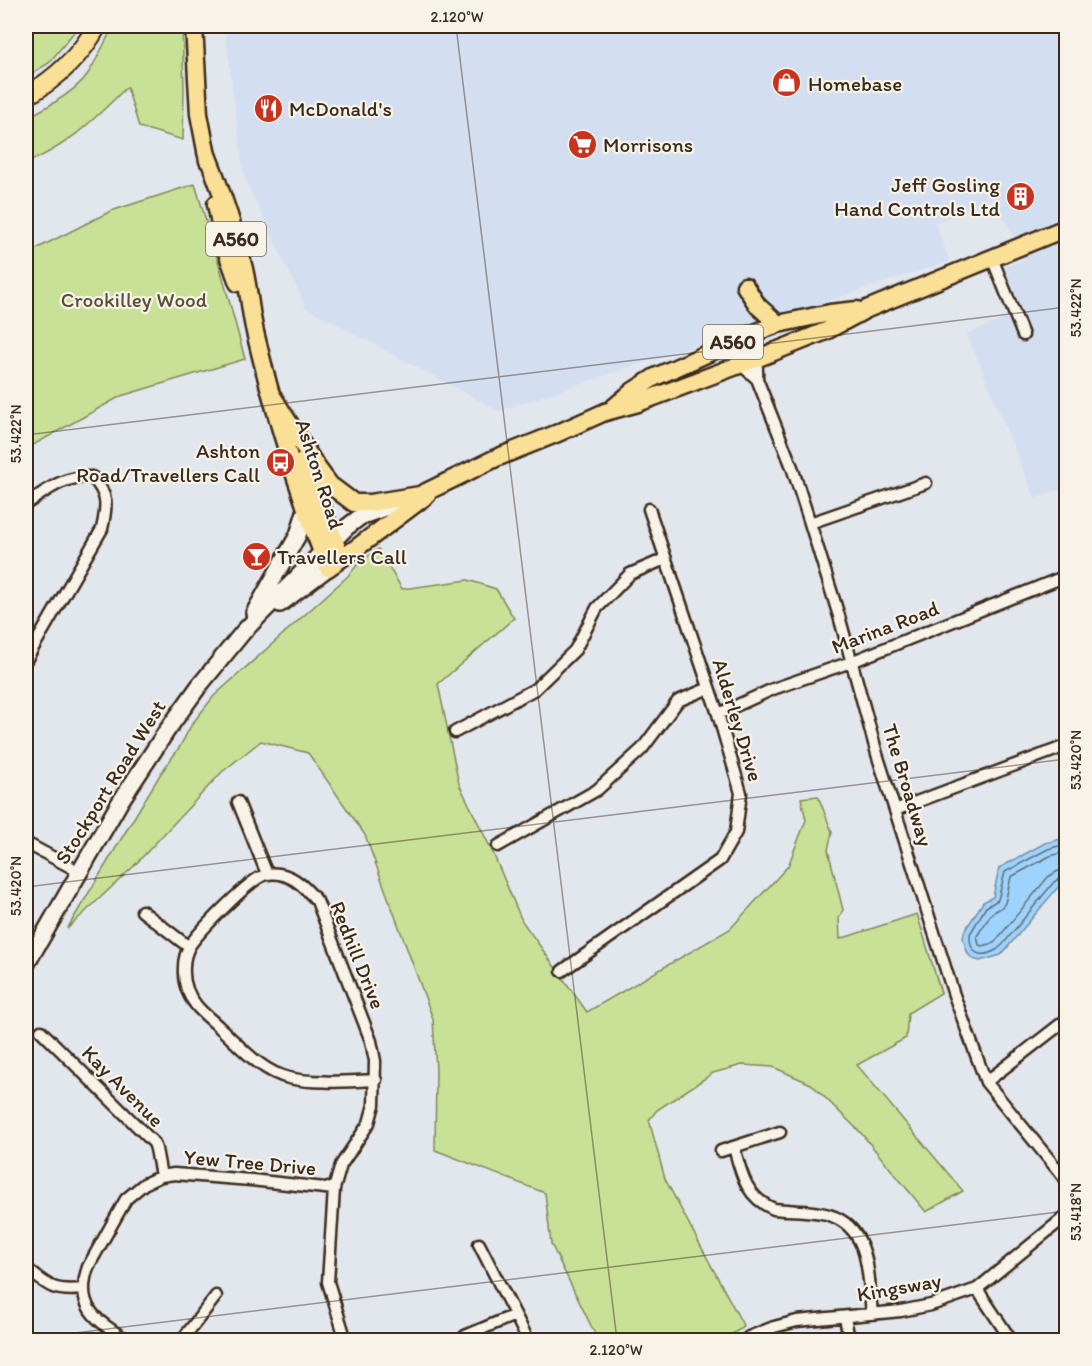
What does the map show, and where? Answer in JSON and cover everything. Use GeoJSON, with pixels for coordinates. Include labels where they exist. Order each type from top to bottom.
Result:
{"type":"FeatureCollection","features":[{"type":"Feature","properties":{"kind":"highway"},"geometry":{"type":"LineString","coordinates":[[26,96],[55,77],[71,63],[89,41],[97,26]]}},
{"type":"Feature","properties":{"kind":"main road","name":"Ashton Road"},"geometry":{"type":"LineString","coordinates":[[194,26],[199,114],[206,152],[233,227],[244,271],[254,329],[306,509],[328,545]]}},
{"type":"Feature","properties":{"kind":"main road","name":"Stockport Road West"},"geometry":{"type":"LineString","coordinates":[[26,965],[120,802],[199,686],[244,631],[328,545],[360,517],[420,495],[496,458],[612,409],[638,403],[826,331],[867,309],[1066,228]]}},
{"type":"Feature","properties":{"kind":"main road"},"geometry":{"type":"LineString","coordinates":[[745,286],[758,306],[778,324]]}},
{"type":"Feature","properties":{"kind":"main road","name":"Stockport Road West"},"geometry":{"type":"LineString","coordinates":[[612,409],[633,391],[655,377],[749,335],[778,324],[830,313],[867,309]]}},
{"type":"Feature","properties":{"kind":"main road","name":"Ashton Road"},"geometry":{"type":"LineString","coordinates":[[271,394],[330,485],[354,503],[370,503],[420,495]]}},
{"type":"Feature","properties":{"kind":"main road","name":"Ashton Road"},"geometry":{"type":"LineString","coordinates":[[292,428],[335,563]]}},
{"type":"Feature","properties":{"kind":"main road","name":"Stockport Road West"},"geometry":{"type":"LineString","coordinates":[[244,631],[437,487]]}},
{"type":"Feature","properties":{"kind":"main road","name":"Stockport Road West"},"geometry":{"type":"LineString","coordinates":[[244,631],[298,535],[306,509]]}},
{"type":"Feature","properties":{"kind":"street"},"geometry":{"type":"LineString","coordinates":[[992,258],[1023,335]]}},
{"type":"Feature","properties":{"kind":"street","name":"The Broadway"},"geometry":{"type":"LineString","coordinates":[[749,335],[757,358],[757,379],[792,467],[877,753],[954,995],[986,1082],[1066,1180]]}},
{"type":"Feature","properties":{"kind":"street"},"geometry":{"type":"LineString","coordinates":[[733,342],[740,364]]}},
{"type":"Feature","properties":{"kind":"street","name":"The Broadway"},"geometry":{"type":"LineString","coordinates":[[740,364],[757,379]]}},
{"type":"Feature","properties":{"kind":"street"},"geometry":{"type":"LineString","coordinates":[[26,504],[59,483],[78,477],[92,477],[102,487],[107,509],[102,529],[26,660]]}},
{"type":"Feature","properties":{"kind":"street"},"geometry":{"type":"LineString","coordinates":[[810,523],[926,483]]}},
{"type":"Feature","properties":{"kind":"street","name":"Alderley Drive"},"geometry":{"type":"LineString","coordinates":[[562,971],[720,860],[736,832],[741,793],[718,714],[649,509]]}},
{"type":"Feature","properties":{"kind":"street"},"geometry":{"type":"LineString","coordinates":[[455,732],[535,689],[575,650],[597,608],[630,574],[666,558]]}},
{"type":"Feature","properties":{"kind":"street","name":"Marina Road"},"geometry":{"type":"LineString","coordinates":[[718,714],[772,689],[851,662],[1066,576]]}},
{"type":"Feature","properties":{"kind":"street"},"geometry":{"type":"LineString","coordinates":[[498,846],[597,790],[642,749],[678,701],[709,688]]}},
{"type":"Feature","properties":{"kind":"street"},"geometry":{"type":"LineString","coordinates":[[895,810],[1066,746]]}},
{"type":"Feature","properties":{"kind":"street"},"geometry":{"type":"LineString","coordinates":[[238,802],[267,874],[247,885],[189,946],[185,956],[185,987],[196,1006],[271,1072],[288,1078],[328,1082],[376,1080]]}},
{"type":"Feature","properties":{"kind":"street"},"geometry":{"type":"LineString","coordinates":[[26,843],[80,872]]}},
{"type":"Feature","properties":{"kind":"street","name":"Redhill Drive"},"geometry":{"type":"LineString","coordinates":[[267,874],[281,874],[292,879],[303,885],[317,901],[371,1041],[375,1061],[374,1105],[369,1123],[340,1165],[334,1189],[328,1282],[344,1334],[349,1341]]}},
{"type":"Feature","properties":{"kind":"street"},"geometry":{"type":"LineString","coordinates":[[142,910],[189,946]]}},
{"type":"Feature","properties":{"kind":"street"},"geometry":{"type":"LineString","coordinates":[[986,1082],[1066,1020]]}},
{"type":"Feature","properties":{"kind":"street","name":"Kay Avenue"},"geometry":{"type":"LineString","coordinates":[[41,1031],[154,1143],[161,1176]]}},
{"type":"Feature","properties":{"kind":"street"},"geometry":{"type":"LineString","coordinates":[[721,1151],[780,1132]]}},
{"type":"Feature","properties":{"kind":"street"},"geometry":{"type":"LineString","coordinates":[[734,1147],[744,1182],[768,1207],[830,1215],[853,1229],[866,1254],[872,1314]]}},
{"type":"Feature","properties":{"kind":"street","name":"Yew Tree Drive"},"geometry":{"type":"LineString","coordinates":[[83,1289],[88,1267],[126,1199],[144,1184],[161,1176],[174,1174],[334,1189]]}},
{"type":"Feature","properties":{"kind":"street","name":"Kingsway"},"geometry":{"type":"LineString","coordinates":[[747,1339],[774,1327],[797,1321],[902,1311],[931,1305],[977,1289],[1066,1216]]}},
{"type":"Feature","properties":{"kind":"street"},"geometry":{"type":"LineString","coordinates":[[478,1244],[528,1341]]}},
{"type":"Feature","properties":{"kind":"street"},"geometry":{"type":"LineString","coordinates":[[26,1268],[47,1285],[57,1289],[83,1289],[86,1303],[96,1319],[127,1341]]}},
{"type":"Feature","properties":{"kind":"street"},"geometry":{"type":"LineString","coordinates":[[977,1289],[1011,1341]]}},
{"type":"Feature","properties":{"kind":"street"},"geometry":{"type":"LineString","coordinates":[[182,1341],[216,1296]]}},
{"type":"Feature","properties":{"kind":"street"},"geometry":{"type":"LineString","coordinates":[[460,1341],[465,1336],[515,1315]]}},
{"type":"Feature","properties":{"kind":"street"},"geometry":{"type":"LineString","coordinates":[[845,1317],[849,1341]]}},
{"type":"Feature","properties":{"kind":"shaded area"},"geometry":{"type":"Polygon","coordinates":[[[224,26],[1066,26],[1066,487],[1035,499],[967,334],[1008,317],[989,273],[1025,259],[994,199],[935,223],[950,261],[499,411],[306,308],[244,177],[224,26]]]}},
{"type":"Feature","properties":{"kind":"green space"},"geometry":{"type":"Polygon","coordinates":[[[26,26],[79,26],[49,63],[26,77],[26,26]]]}},
{"type":"Feature","properties":{"kind":"green space"},"geometry":{"type":"Polygon","coordinates":[[[113,26],[182,26],[183,140],[139,127],[127,87],[92,121],[68,140],[26,163],[26,118],[59,100],[82,81],[113,26]]]}},
{"type":"Feature","properties":{"kind":"green space","name":"Crookilley Wood"},"geometry":{"type":"Polygon","coordinates":[[[195,184],[245,359],[121,396],[26,449],[26,254],[111,211],[195,184]]]}},
{"type":"Feature","properties":{"kind":"green space"},"geometry":{"type":"Polygon","coordinates":[[[378,549],[402,589],[468,580],[496,589],[514,618],[438,684],[459,784],[493,853],[522,921],[587,1012],[730,929],[788,866],[806,820],[801,798],[818,796],[832,832],[828,850],[843,910],[839,918],[840,939],[917,914],[941,993],[908,1013],[906,1038],[857,1065],[963,1191],[926,1212],[861,1133],[811,1084],[773,1067],[742,1065],[713,1073],[657,1110],[649,1120],[665,1179],[744,1327],[722,1340],[598,1340],[551,1244],[545,1193],[435,1150],[436,1071],[433,1019],[365,835],[308,753],[261,741],[222,772],[133,867],[67,929],[161,773],[179,748],[192,724],[214,696],[348,576],[358,564],[378,549]]]}},
{"type":"Feature","properties":{"kind":"water"},"geometry":{"type":"Polygon","coordinates":[[[1066,838],[1066,882],[1059,886],[1001,955],[980,961],[973,959],[968,954],[963,939],[964,932],[983,902],[993,897],[999,868],[1045,843],[1066,838]]]}},
{"type":"Feature","properties":{"kind":"place","name":"Homebase"},"geometry":{"type":"Point","coordinates":[787,83]}},
{"type":"Feature","properties":{"kind":"place","name":"McDonald's"},"geometry":{"type":"Point","coordinates":[268,108]}},
{"type":"Feature","properties":{"kind":"place","name":"Morrisons"},"geometry":{"type":"Point","coordinates":[582,144]}},
{"type":"Feature","properties":{"kind":"place","name":"Jeff Gosling Hand Controls Ltd"},"geometry":{"type":"Point","coordinates":[1021,196]}},
{"type":"Feature","properties":{"kind":"place","name":"Ashton Road/Travellers Call"},"geometry":{"type":"Point","coordinates":[281,462]}},
{"type":"Feature","properties":{"kind":"place","name":"Travellers Call"},"geometry":{"type":"Point","coordinates":[256,556]}}]}
